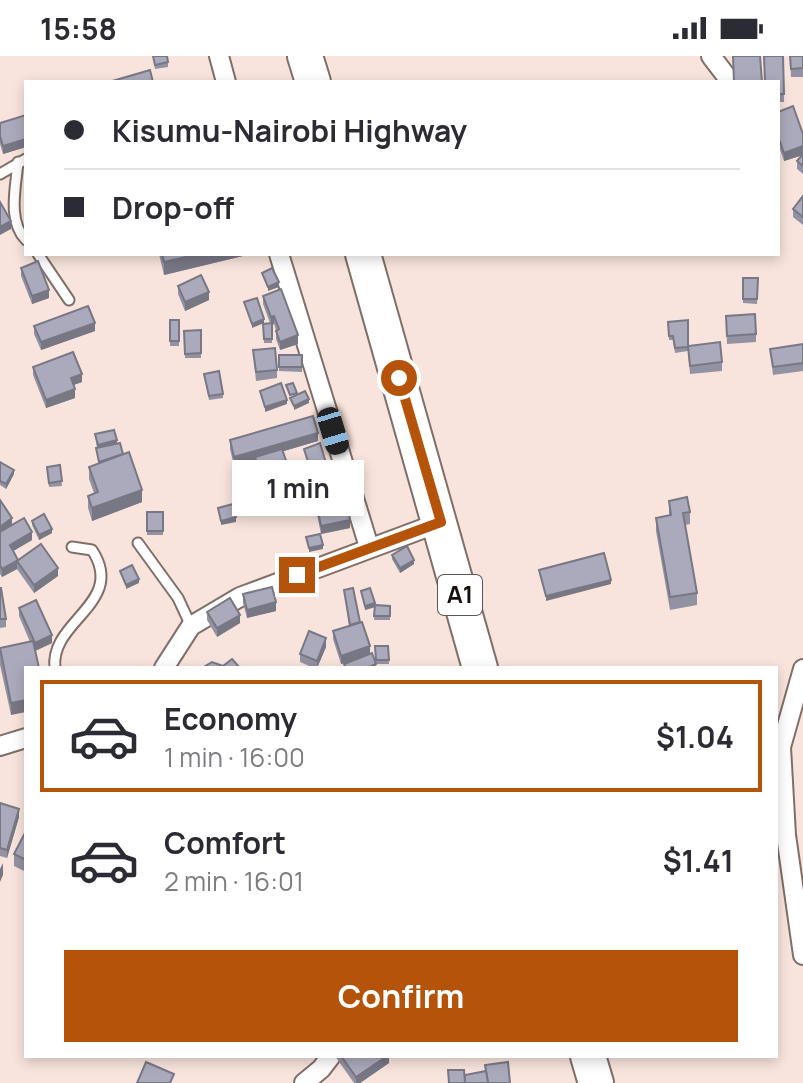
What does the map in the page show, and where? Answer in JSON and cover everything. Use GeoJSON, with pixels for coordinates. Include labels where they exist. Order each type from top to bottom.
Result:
{"type":"FeatureCollection","features":[{"type":"Feature","properties":{"kind":"highway"},"geometry":{"type":"LineString","coordinates":[[305,56],[312,80]]}},
{"type":"Feature","properties":{"kind":"highway","name":"A1"},"geometry":{"type":"LineString","coordinates":[[364,256],[479,666]]}},
{"type":"Feature","properties":{"kind":"highway"},"geometry":{"type":"LineString","coordinates":[[589,1058],[596,1083]]}},
{"type":"Feature","properties":{"kind":"street"},"geometry":{"type":"LineString","coordinates":[[219,56],[221,80]]}},
{"type":"Feature","properties":{"kind":"street"},"geometry":{"type":"LineString","coordinates":[[711,56],[727,77]]}},
{"type":"Feature","properties":{"kind":"street"},"geometry":{"type":"LineString","coordinates":[[280,256],[369,547]]}},
{"type":"Feature","properties":{"kind":"street"},"geometry":{"type":"LineString","coordinates":[[165,666],[191,626],[240,597],[441,522]]}},
{"type":"Feature","properties":{"kind":"street"},"geometry":{"type":"LineString","coordinates":[[803,669],[781,747],[786,835],[803,955]]}},
{"type":"Feature","properties":{"kind":"street"},"geometry":{"type":"LineString","coordinates":[[0,746],[24,739]]}},
{"type":"Feature","properties":{"kind":"street"},"geometry":{"type":"LineString","coordinates":[[304,1083],[329,1058]]}},
{"type":"Feature","properties":{"kind":"lane"},"geometry":{"type":"LineString","coordinates":[[0,174],[22,160]]}},
{"type":"Feature","properties":{"kind":"lane"},"geometry":{"type":"LineString","coordinates":[[22,160],[14,207],[24,238]]}},
{"type":"Feature","properties":{"kind":"lane"},"geometry":{"type":"LineString","coordinates":[[39,256],[69,300]]}},
{"type":"Feature","properties":{"kind":"lane"},"geometry":{"type":"LineString","coordinates":[[138,543],[178,598],[191,626]]}},
{"type":"Feature","properties":{"kind":"lane"},"geometry":{"type":"LineString","coordinates":[[55,666],[53,659],[69,628],[88,609],[101,582],[101,565],[92,550],[72,547]]}},
{"type":"Feature","properties":{"kind":"building"},"geometry":{"type":"Polygon","coordinates":[[[153,56],[167,56],[168,62],[155,65],[153,56]]]}},
{"type":"Feature","properties":{"kind":"building"},"geometry":{"type":"Polygon","coordinates":[[[733,56],[760,56],[762,80],[734,80],[733,56]]]}},
{"type":"Feature","properties":{"kind":"building"},"geometry":{"type":"Polygon","coordinates":[[[764,56],[783,56],[784,94],[780,94],[780,80],[765,80],[764,56]]]}},
{"type":"Feature","properties":{"kind":"building"},"geometry":{"type":"Polygon","coordinates":[[[790,56],[803,56],[803,68],[791,69],[790,56]]]}},
{"type":"Feature","properties":{"kind":"building"},"geometry":{"type":"Polygon","coordinates":[[[150,70],[152,80],[116,80],[150,70]]]}},
{"type":"Feature","properties":{"kind":"building"},"geometry":{"type":"Polygon","coordinates":[[[793,106],[803,134],[803,146],[784,153],[780,142],[780,111],[793,106]]]}},
{"type":"Feature","properties":{"kind":"building"},"geometry":{"type":"Polygon","coordinates":[[[24,116],[24,140],[3,146],[0,123],[24,116]]]}},
{"type":"Feature","properties":{"kind":"building"},"geometry":{"type":"Polygon","coordinates":[[[803,196],[803,217],[793,209],[803,196]]]}},
{"type":"Feature","properties":{"kind":"building"},"geometry":{"type":"Polygon","coordinates":[[[0,202],[11,221],[0,227],[0,202]]]}},
{"type":"Feature","properties":{"kind":"building"},"geometry":{"type":"Polygon","coordinates":[[[162,256],[190,256],[164,262],[162,256]]]}},
{"type":"Feature","properties":{"kind":"building"},"geometry":{"type":"Polygon","coordinates":[[[38,261],[49,290],[32,296],[21,268],[38,261]]]}},
{"type":"Feature","properties":{"kind":"building"},"geometry":{"type":"Polygon","coordinates":[[[272,268],[279,282],[268,287],[262,273],[272,268]]]}},
{"type":"Feature","properties":{"kind":"building"},"geometry":{"type":"Polygon","coordinates":[[[201,275],[209,292],[185,302],[178,286],[201,275]]]}},
{"type":"Feature","properties":{"kind":"building"},"geometry":{"type":"Polygon","coordinates":[[[743,278],[758,278],[757,299],[743,299],[743,278]]]}},
{"type":"Feature","properties":{"kind":"building"},"geometry":{"type":"Polygon","coordinates":[[[281,289],[298,335],[280,342],[276,331],[279,329],[263,296],[281,289]]]}},
{"type":"Feature","properties":{"kind":"building"},"geometry":{"type":"Polygon","coordinates":[[[257,298],[264,319],[252,324],[244,302],[257,298]]]}},
{"type":"Feature","properties":{"kind":"building"},"geometry":{"type":"Polygon","coordinates":[[[88,306],[95,323],[41,342],[34,326],[88,306]]]}},
{"type":"Feature","properties":{"kind":"building"},"geometry":{"type":"Polygon","coordinates":[[[755,314],[756,334],[727,336],[726,316],[755,314]]]}},
{"type":"Feature","properties":{"kind":"building"},"geometry":{"type":"Polygon","coordinates":[[[170,320],[179,320],[179,341],[170,341],[170,320]]]}},
{"type":"Feature","properties":{"kind":"building"},"geometry":{"type":"Polygon","coordinates":[[[688,320],[688,347],[675,348],[673,336],[669,336],[668,322],[688,320]]]}},
{"type":"Feature","properties":{"kind":"building"},"geometry":{"type":"Polygon","coordinates":[[[272,323],[272,339],[264,339],[263,324],[272,323]]]}},
{"type":"Feature","properties":{"kind":"building"},"geometry":{"type":"Polygon","coordinates":[[[201,330],[201,353],[185,354],[184,331],[201,330]]]}},
{"type":"Feature","properties":{"kind":"building"},"geometry":{"type":"Polygon","coordinates":[[[720,342],[722,362],[690,366],[688,346],[720,342]]]}},
{"type":"Feature","properties":{"kind":"building"},"geometry":{"type":"Polygon","coordinates":[[[803,344],[803,363],[773,367],[770,349],[803,344]]]}},
{"type":"Feature","properties":{"kind":"building"},"geometry":{"type":"Polygon","coordinates":[[[275,348],[277,370],[256,372],[253,350],[275,348]]]}},
{"type":"Feature","properties":{"kind":"building"},"geometry":{"type":"Polygon","coordinates":[[[73,352],[82,374],[71,378],[75,389],[46,400],[33,367],[73,352]]]}},
{"type":"Feature","properties":{"kind":"building"},"geometry":{"type":"Polygon","coordinates":[[[279,355],[302,355],[302,367],[279,367],[279,355]]]}},
{"type":"Feature","properties":{"kind":"building"},"geometry":{"type":"Polygon","coordinates":[[[219,371],[223,394],[209,396],[204,374],[219,371]]]}},
{"type":"Feature","properties":{"kind":"building"},"geometry":{"type":"Polygon","coordinates":[[[281,383],[287,400],[265,407],[260,391],[281,383]]]}},
{"type":"Feature","properties":{"kind":"building"},"geometry":{"type":"Polygon","coordinates":[[[293,383],[297,393],[290,395],[286,385],[293,383]]]}},
{"type":"Feature","properties":{"kind":"building"},"geometry":{"type":"Polygon","coordinates":[[[305,391],[309,399],[294,406],[290,398],[305,391]]]}},
{"type":"Feature","properties":{"kind":"building"},"geometry":{"type":"Polygon","coordinates":[[[313,416],[318,433],[234,457],[230,440],[313,416]]]}},
{"type":"Feature","properties":{"kind":"building"},"geometry":{"type":"Polygon","coordinates":[[[114,430],[117,440],[98,445],[95,434],[114,430]]]}},
{"type":"Feature","properties":{"kind":"building"},"geometry":{"type":"Polygon","coordinates":[[[120,443],[123,454],[99,462],[96,448],[120,443]]]}},
{"type":"Feature","properties":{"kind":"building"},"geometry":{"type":"Polygon","coordinates":[[[320,443],[327,466],[311,471],[304,449],[320,443]]]}},
{"type":"Feature","properties":{"kind":"building"},"geometry":{"type":"Polygon","coordinates":[[[282,449],[291,475],[264,484],[255,457],[282,449]]]}},
{"type":"Feature","properties":{"kind":"building"},"geometry":{"type":"Polygon","coordinates":[[[129,452],[142,490],[92,508],[88,496],[98,492],[89,467],[129,452]]]}},
{"type":"Feature","properties":{"kind":"building"},"geometry":{"type":"Polygon","coordinates":[[[0,462],[14,470],[6,484],[0,481],[0,462]]]}},
{"type":"Feature","properties":{"kind":"building"},"geometry":{"type":"Polygon","coordinates":[[[60,465],[62,481],[49,483],[47,467],[60,465]]]}},
{"type":"Feature","properties":{"kind":"building"},"geometry":{"type":"Polygon","coordinates":[[[334,478],[339,491],[326,494],[322,482],[334,478]]]}},
{"type":"Feature","properties":{"kind":"building"},"geometry":{"type":"Polygon","coordinates":[[[344,490],[350,520],[321,526],[315,497],[344,490]]]}},
{"type":"Feature","properties":{"kind":"building"},"geometry":{"type":"Polygon","coordinates":[[[687,497],[690,512],[683,513],[697,593],[670,597],[656,518],[671,515],[669,501],[687,497]]]}},
{"type":"Feature","properties":{"kind":"building"},"geometry":{"type":"Polygon","coordinates":[[[0,500],[12,518],[0,527],[0,500]]]}},
{"type":"Feature","properties":{"kind":"building"},"geometry":{"type":"Polygon","coordinates":[[[233,504],[236,517],[221,521],[218,508],[233,504]]]}},
{"type":"Feature","properties":{"kind":"building"},"geometry":{"type":"Polygon","coordinates":[[[147,512],[163,512],[163,531],[147,531],[147,512]]]}},
{"type":"Feature","properties":{"kind":"building"},"geometry":{"type":"Polygon","coordinates":[[[44,514],[52,529],[39,535],[32,521],[44,514]]]}},
{"type":"Feature","properties":{"kind":"building"},"geometry":{"type":"Polygon","coordinates":[[[24,518],[32,532],[10,545],[18,560],[2,569],[0,532],[24,518]]]}},
{"type":"Feature","properties":{"kind":"building"},"geometry":{"type":"Polygon","coordinates":[[[320,534],[323,545],[309,548],[306,537],[320,534]]]}},
{"type":"Feature","properties":{"kind":"building"},"geometry":{"type":"Polygon","coordinates":[[[41,544],[58,568],[34,585],[17,561],[41,544]]]}},
{"type":"Feature","properties":{"kind":"building"},"geometry":{"type":"Polygon","coordinates":[[[407,546],[414,560],[400,568],[392,555],[407,546]]]}},
{"type":"Feature","properties":{"kind":"building"},"geometry":{"type":"Polygon","coordinates":[[[604,553],[611,580],[546,596],[539,570],[604,553]]]}},
{"type":"Feature","properties":{"kind":"building"},"geometry":{"type":"Polygon","coordinates":[[[132,565],[139,579],[126,585],[120,571],[132,565]]]}},
{"type":"Feature","properties":{"kind":"building"},"geometry":{"type":"Polygon","coordinates":[[[272,587],[276,602],[247,610],[243,594],[272,587]]]}},
{"type":"Feature","properties":{"kind":"building"},"geometry":{"type":"Polygon","coordinates":[[[1,588],[6,619],[0,619],[1,588]]]}},
{"type":"Feature","properties":{"kind":"building"},"geometry":{"type":"Polygon","coordinates":[[[353,588],[360,622],[350,625],[344,590],[353,588]]]}},
{"type":"Feature","properties":{"kind":"building"},"geometry":{"type":"Polygon","coordinates":[[[370,588],[375,603],[365,606],[361,591],[370,588]]]}},
{"type":"Feature","properties":{"kind":"building"},"geometry":{"type":"Polygon","coordinates":[[[230,598],[240,615],[217,628],[207,612],[230,598]]]}},
{"type":"Feature","properties":{"kind":"building"},"geometry":{"type":"Polygon","coordinates":[[[36,600],[52,635],[35,643],[19,608],[36,600]]]}},
{"type":"Feature","properties":{"kind":"building"},"geometry":{"type":"Polygon","coordinates":[[[375,605],[390,606],[390,616],[374,616],[375,605]]]}},
{"type":"Feature","properties":{"kind":"building"},"geometry":{"type":"Polygon","coordinates":[[[362,622],[370,646],[341,656],[333,631],[362,622]]]}},
{"type":"Feature","properties":{"kind":"building"},"geometry":{"type":"Polygon","coordinates":[[[309,631],[326,638],[317,661],[300,654],[309,631]]]}},
{"type":"Feature","properties":{"kind":"building"},"geometry":{"type":"Polygon","coordinates":[[[33,641],[39,666],[24,666],[24,700],[11,703],[0,648],[33,641]]]}},
{"type":"Feature","properties":{"kind":"building"},"geometry":{"type":"Polygon","coordinates":[[[375,646],[388,646],[389,660],[376,660],[375,646]]]}},
{"type":"Feature","properties":{"kind":"building"},"geometry":{"type":"Polygon","coordinates":[[[372,653],[376,664],[345,666],[372,653]]]}},
{"type":"Feature","properties":{"kind":"building"},"geometry":{"type":"Polygon","coordinates":[[[232,659],[238,666],[223,666],[232,659]]]}},
{"type":"Feature","properties":{"kind":"building"},"geometry":{"type":"Polygon","coordinates":[[[0,803],[19,809],[7,850],[0,848],[0,803]]]}},
{"type":"Feature","properties":{"kind":"building"},"geometry":{"type":"Polygon","coordinates":[[[24,835],[24,859],[14,854],[24,835]]]}},
{"type":"Feature","properties":{"kind":"building"},"geometry":{"type":"Polygon","coordinates":[[[342,1058],[384,1058],[356,1077],[342,1058]]]}},
{"type":"Feature","properties":{"kind":"building"},"geometry":{"type":"Polygon","coordinates":[[[146,1062],[174,1074],[170,1083],[137,1083],[146,1062]]]}},
{"type":"Feature","properties":{"kind":"building"},"geometry":{"type":"Polygon","coordinates":[[[508,1062],[510,1083],[488,1083],[485,1065],[508,1062]]]}},
{"type":"Feature","properties":{"kind":"building"},"geometry":{"type":"Polygon","coordinates":[[[448,1070],[464,1070],[465,1083],[449,1083],[448,1070]]]}},
{"type":"Feature","properties":{"kind":"building"},"geometry":{"type":"Polygon","coordinates":[[[486,1071],[488,1083],[465,1083],[465,1075],[486,1071]]]}},
{"type":"Feature","properties":{"kind":"route"},"geometry":{"type":"LineString","coordinates":[[297,575],[441,522],[399,378]]}}]}
